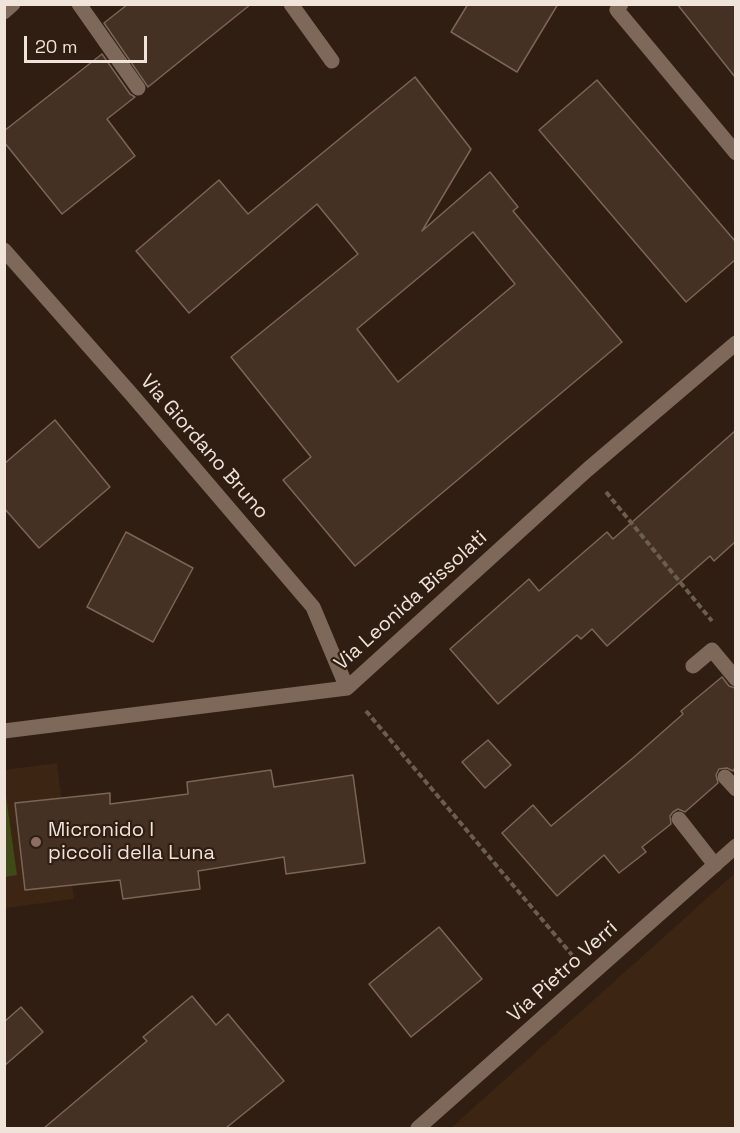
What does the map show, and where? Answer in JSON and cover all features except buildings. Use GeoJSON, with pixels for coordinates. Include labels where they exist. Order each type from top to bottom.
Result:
{"type":"FeatureCollection","features":[{"type":"Feature","properties":{"kind":"street"},"geometry":{"type":"LineString","coordinates":[[4,12],[13,4]]}},
{"type":"Feature","properties":{"kind":"street"},"geometry":{"type":"LineString","coordinates":[[79,4],[138,88]]}},
{"type":"Feature","properties":{"kind":"street"},"geometry":{"type":"LineString","coordinates":[[291,4],[332,61]]}},
{"type":"Feature","properties":{"kind":"street"},"geometry":{"type":"LineString","coordinates":[[621,4],[617,10],[735,153]]}},
{"type":"Feature","properties":{"kind":"street","name":"Via Giordano Bruno"},"geometry":{"type":"LineString","coordinates":[[4,250],[140,404],[313,607],[347,688]]}},
{"type":"Feature","properties":{"kind":"street","name":"Via Leonida Bissolati"},"geometry":{"type":"LineString","coordinates":[[4,731],[347,688],[587,470],[735,343]]}},
{"type":"Feature","properties":{"kind":"street"},"geometry":{"type":"LineString","coordinates":[[693,666],[712,650],[735,679]]}},
{"type":"Feature","properties":{"kind":"street"},"geometry":{"type":"LineString","coordinates":[[725,777],[735,789]]}},
{"type":"Feature","properties":{"kind":"street"},"geometry":{"type":"LineString","coordinates":[[679,819],[715,865]]}},
{"type":"Feature","properties":{"kind":"street","name":"Via Pietro Verri"},"geometry":{"type":"LineString","coordinates":[[418,1128],[735,846]]}},
{"type":"Feature","properties":{"kind":"path"},"geometry":{"type":"LineString","coordinates":[[587,470],[713,622]]}},
{"type":"Feature","properties":{"kind":"path"},"geometry":{"type":"LineString","coordinates":[[347,688],[590,976]]}},
{"type":"Feature","properties":{"kind":"shaded area","name":"Micronido I piccoli della Luna"},"geometry":{"type":"Polygon","coordinates":[[[57,763],[74,899],[5,908],[4,770],[57,763]]]}},
{"type":"Feature","properties":{"kind":"shaded area"},"geometry":{"type":"Polygon","coordinates":[[[735,873],[735,1128],[451,1128],[735,873]]]}},
{"type":"Feature","properties":{"kind":"green space"},"geometry":{"type":"Polygon","coordinates":[[[4,782],[17,875],[5,877],[4,877],[4,782]]]}},
{"type":"Feature","properties":{"kind":"place","name":"Micronido I piccoli della Luna"},"geometry":{"type":"Point","coordinates":[36,842]}}]}
